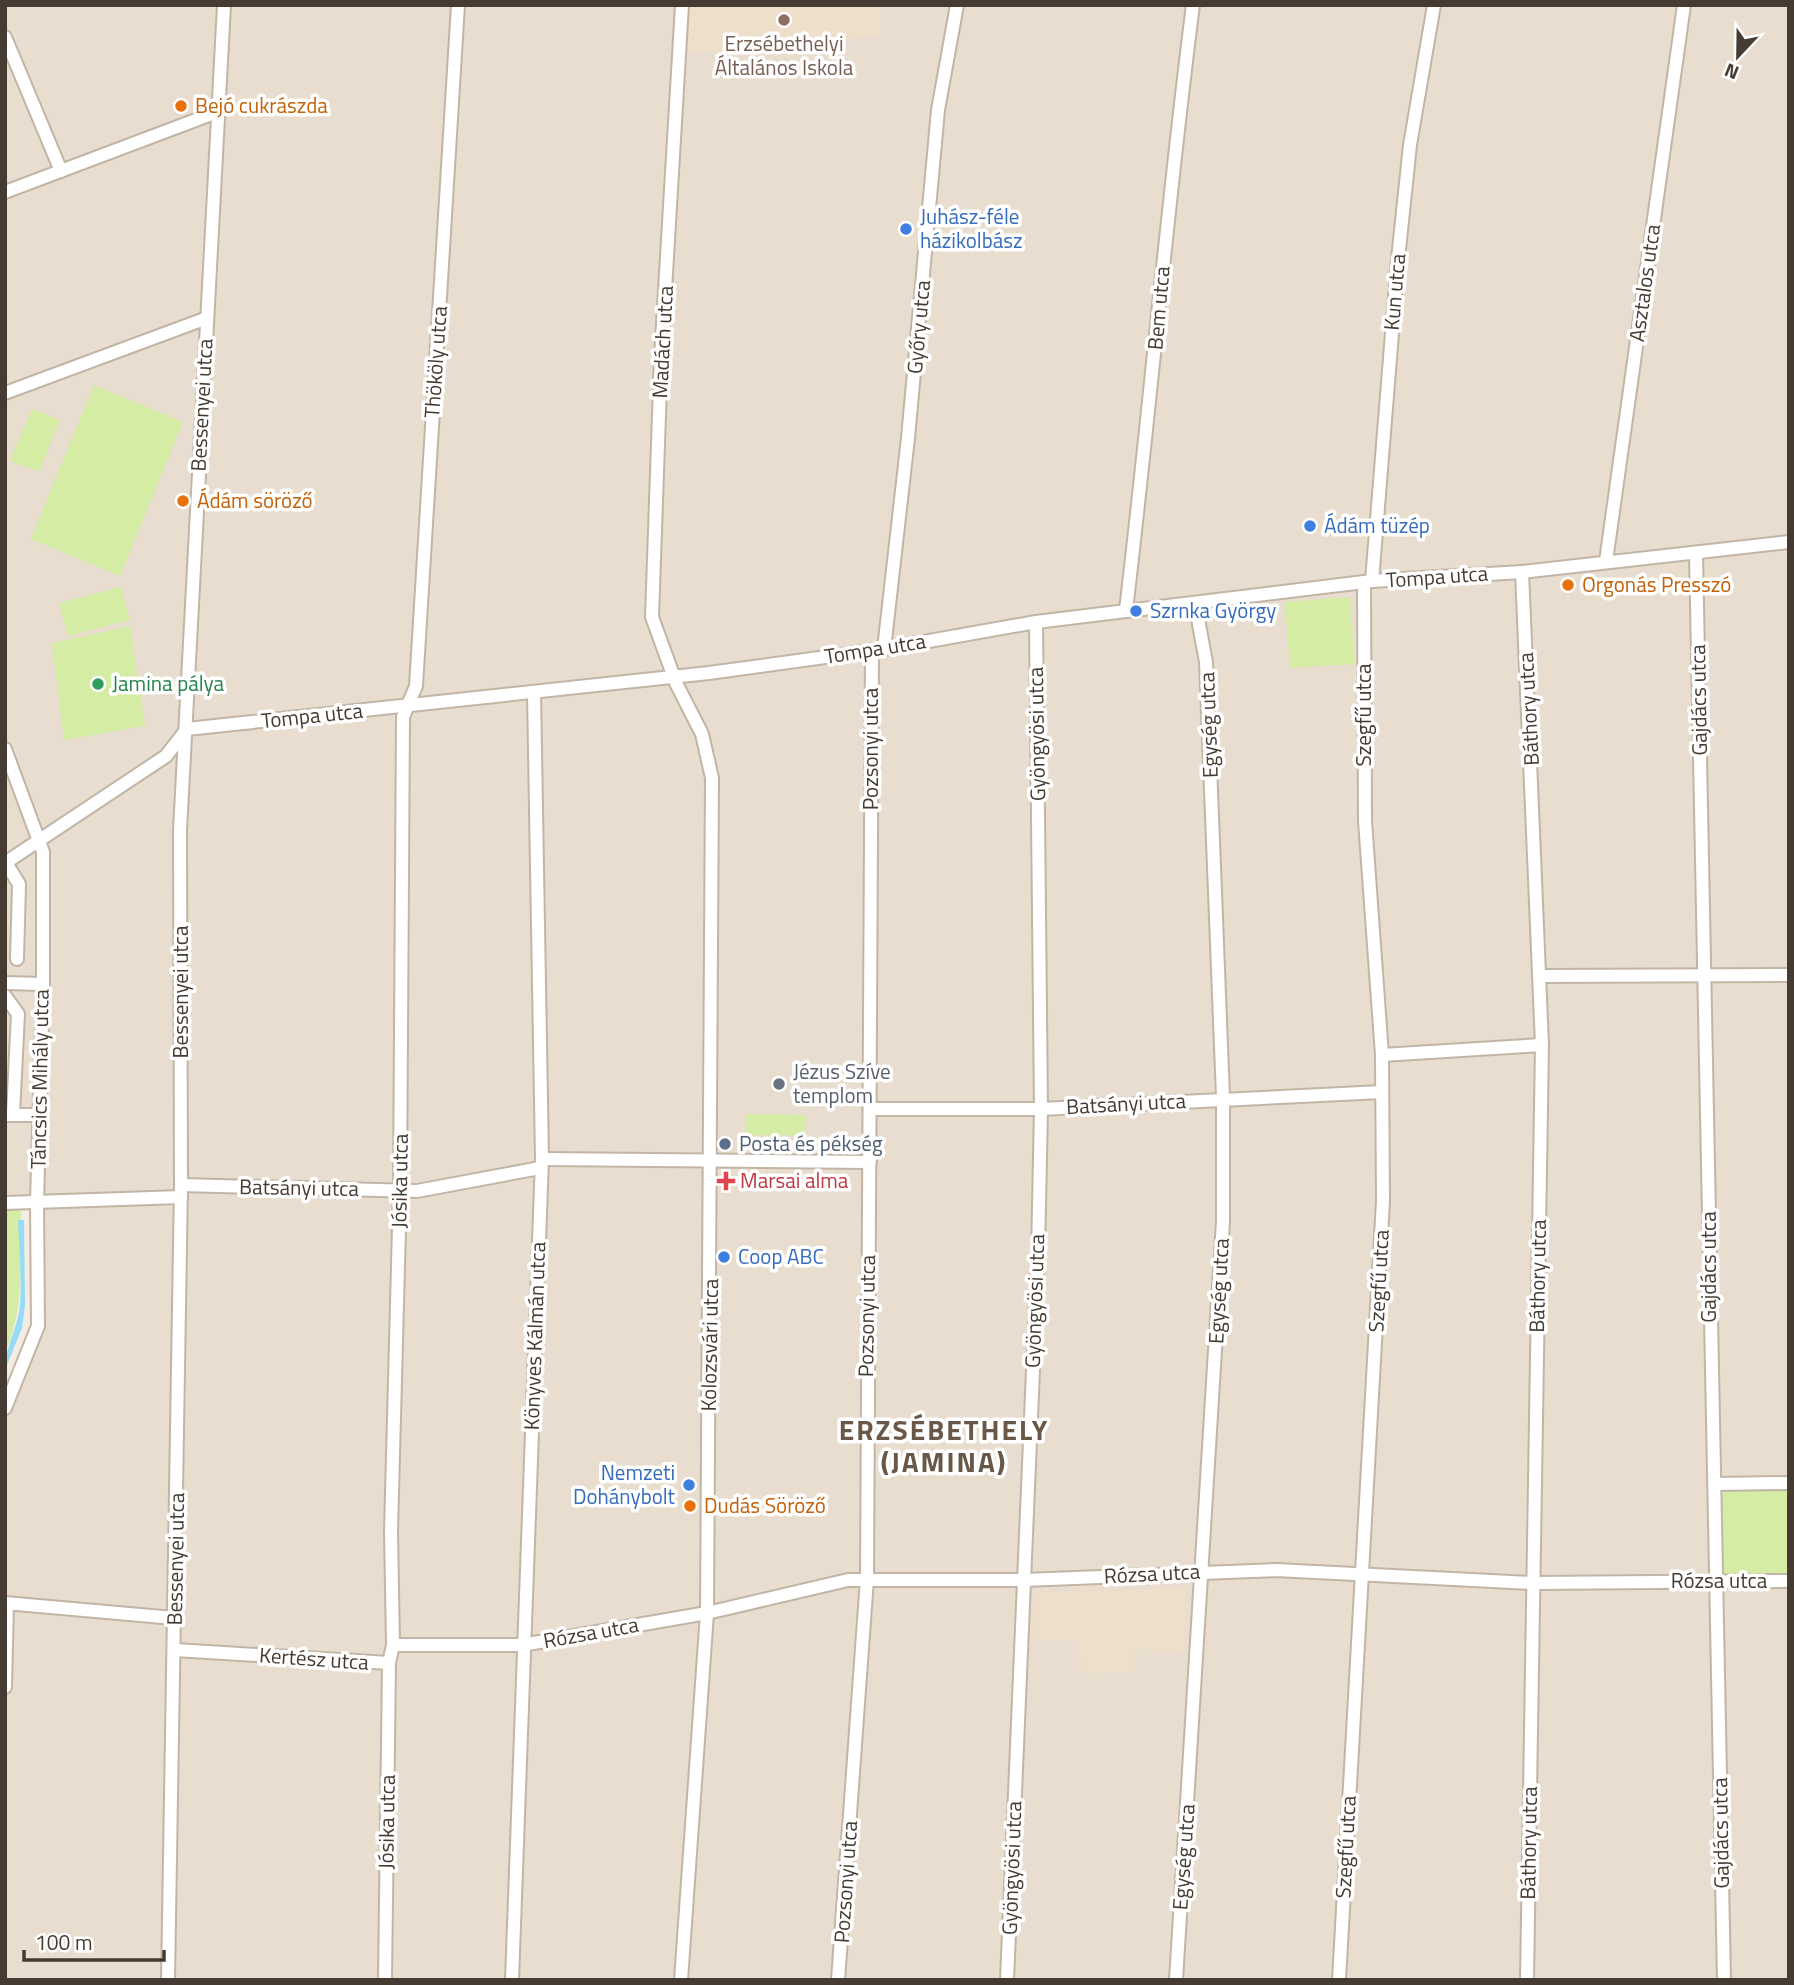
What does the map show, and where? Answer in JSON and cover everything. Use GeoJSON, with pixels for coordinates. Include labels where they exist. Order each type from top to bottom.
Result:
{"type":"FeatureCollection","features":[{"type":"Feature","properties":{"kind":"street","name":"Bessenyei utca"},"geometry":{"type":"LineString","coordinates":[[168,1980],[181,1191],[180,830],[224,5]]}},
{"type":"Feature","properties":{"kind":"street","name":"Thököly utca"},"geometry":{"type":"LineString","coordinates":[[406,711],[415,686],[458,5]]}},
{"type":"Feature","properties":{"kind":"street","name":"Madách utca"},"geometry":{"type":"LineString","coordinates":[[673,674],[652,617],[661,357],[682,5]]}},
{"type":"Feature","properties":{"kind":"street","name":"Győry utca"},"geometry":{"type":"LineString","coordinates":[[878,650],[908,438],[937,122],[957,5]]}},
{"type":"Feature","properties":{"kind":"street","name":"Bem utca"},"geometry":{"type":"LineString","coordinates":[[1126,610],[1145,452],[1172,162],[1193,5]]}},
{"type":"Feature","properties":{"kind":"street","name":"Kun utca"},"geometry":{"type":"LineString","coordinates":[[1368,582],[1410,145],[1434,5]]}},
{"type":"Feature","properties":{"kind":"street","name":"Asztalos utca"},"geometry":{"type":"LineString","coordinates":[[1606,561],[1684,5]]}},
{"type":"Feature","properties":{"kind":"street"},"geometry":{"type":"LineString","coordinates":[[5,37],[61,171]]}},
{"type":"Feature","properties":{"kind":"street"},"geometry":{"type":"LineString","coordinates":[[5,192],[217,112]]}},
{"type":"Feature","properties":{"kind":"street"},"geometry":{"type":"LineString","coordinates":[[5,393],[207,318]]}},
{"type":"Feature","properties":{"kind":"street","name":"Tompa utca"},"geometry":{"type":"LineString","coordinates":[[187,729],[406,711],[673,674],[709,673],[878,650],[1036,622],[1126,610],[1368,582],[1522,572],[1789,542]]}},
{"type":"Feature","properties":{"kind":"street","name":"Gajdács utca"},"geometry":{"type":"LineString","coordinates":[[1696,554],[1709,1337],[1717,1581],[1724,1980]]}},
{"type":"Feature","properties":{"kind":"street","name":"Báthory utca"},"geometry":{"type":"LineString","coordinates":[[1522,572],[1542,976],[1527,1980]]}},
{"type":"Feature","properties":{"kind":"street","name":"Szegfű utca"},"geometry":{"type":"LineString","coordinates":[[1339,1980],[1383,1201],[1382,1055],[1365,821],[1368,582]]}},
{"type":"Feature","properties":{"kind":"street","name":"Egység utca"},"geometry":{"type":"LineString","coordinates":[[1176,1980],[1223,1221],[1223,1097],[1206,662],[1195,603]]}},
{"type":"Feature","properties":{"kind":"street","name":"Gyöngyösi utca"},"geometry":{"type":"LineString","coordinates":[[1007,1980],[1041,1109],[1036,622]]}},
{"type":"Feature","properties":{"kind":"street","name":"Pozsonyi utca"},"geometry":{"type":"LineString","coordinates":[[838,1980],[867,1579],[866,1331],[878,650]]}},
{"type":"Feature","properties":{"kind":"street","name":"Kolozsvári utca"},"geometry":{"type":"LineString","coordinates":[[673,674],[702,734],[712,778],[712,1161],[707,1613],[681,1980]]}},
{"type":"Feature","properties":{"kind":"street","name":"Könyves Kálmán utca"},"geometry":{"type":"LineString","coordinates":[[512,1980],[541,1164],[534,692]]}},
{"type":"Feature","properties":{"kind":"street","name":"Jósika utca"},"geometry":{"type":"LineString","coordinates":[[393,1644],[391,1531],[400,1190],[406,711]]}},
{"type":"Feature","properties":{"kind":"street"},"geometry":{"type":"LineString","coordinates":[[17,959],[19,884],[6,863],[166,756],[187,729]]}},
{"type":"Feature","properties":{"kind":"street","name":"Táncsics Mihály utca"},"geometry":{"type":"LineString","coordinates":[[5,749],[41,840],[43,984],[37,1202],[38,1326],[5,1408]]}},
{"type":"Feature","properties":{"kind":"street"},"geometry":{"type":"LineString","coordinates":[[1542,976],[1789,975]]}},
{"type":"Feature","properties":{"kind":"street"},"geometry":{"type":"LineString","coordinates":[[5,983],[43,984]]}},
{"type":"Feature","properties":{"kind":"street"},"geometry":{"type":"LineString","coordinates":[[5,996],[18,1014],[9,1114],[40,1115]]}},
{"type":"Feature","properties":{"kind":"street"},"geometry":{"type":"LineString","coordinates":[[1382,1055],[1542,1045]]}},
{"type":"Feature","properties":{"kind":"street","name":"Batsányi utca"},"geometry":{"type":"LineString","coordinates":[[870,1109],[1041,1109],[1223,1097],[1382,1092]]}},
{"type":"Feature","properties":{"kind":"street","name":"Batsányi utca"},"geometry":{"type":"LineString","coordinates":[[5,1203],[181,1191],[417,1191],[541,1164],[870,1162]]}},
{"type":"Feature","properties":{"kind":"street"},"geometry":{"type":"LineString","coordinates":[[1714,1484],[1789,1483]]}},
{"type":"Feature","properties":{"kind":"street","name":"Rózsa utca"},"geometry":{"type":"LineString","coordinates":[[522,1645],[707,1613],[848,1580],[867,1579],[1024,1580],[1276,1570],[1533,1583],[1789,1581]]}},
{"type":"Feature","properties":{"kind":"street"},"geometry":{"type":"LineString","coordinates":[[5,1687],[6,1603],[174,1618]]}},
{"type":"Feature","properties":{"kind":"street","name":"Kertész utca"},"geometry":{"type":"LineString","coordinates":[[174,1650],[389,1663],[393,1644],[522,1645]]}},
{"type":"Feature","properties":{"kind":"street","name":"Jósika utca"},"geometry":{"type":"LineString","coordinates":[[385,1980],[389,1663]]}},
{"type":"Feature","properties":{"kind":"shaded area"},"geometry":{"type":"Polygon","coordinates":[[[5,5],[1789,5],[1789,1980],[5,1980],[5,1406],[39,1323],[40,1201],[5,1202],[5,5]]]}},
{"type":"Feature","properties":{"kind":"shaded area","name":"Erzsébethelyi Általános Iskola"},"geometry":{"type":"Polygon","coordinates":[[[688,5],[880,5],[882,35],[685,54],[688,5]]]}},
{"type":"Feature","properties":{"kind":"shaded area"},"geometry":{"type":"Polygon","coordinates":[[[1186,1588],[1185,1651],[1136,1649],[1135,1672],[1081,1674],[1079,1641],[1032,1641],[1033,1592],[1186,1588]]]}},
{"type":"Feature","properties":{"kind":"green space"},"geometry":{"type":"Polygon","coordinates":[[[94,385],[183,422],[120,576],[31,539],[94,385]]]}},
{"type":"Feature","properties":{"kind":"green space"},"geometry":{"type":"Polygon","coordinates":[[[32,409],[60,420],[39,472],[10,461],[32,409]]]}},
{"type":"Feature","properties":{"kind":"green space"},"geometry":{"type":"Polygon","coordinates":[[[121,587],[130,620],[68,636],[59,603],[121,587]]]}},
{"type":"Feature","properties":{"kind":"green space"},"geometry":{"type":"Polygon","coordinates":[[[1350,597],[1355,664],[1290,668],[1285,602],[1350,597]]]}},
{"type":"Feature","properties":{"kind":"green space","name":"Jamina pálya"},"geometry":{"type":"Polygon","coordinates":[[[130,626],[145,726],[64,740],[52,643],[130,626]]]}},
{"type":"Feature","properties":{"kind":"green space"},"geometry":{"type":"Polygon","coordinates":[[[745,1114],[806,1115],[806,1136],[745,1135],[745,1114]]]}},
{"type":"Feature","properties":{"kind":"green space"},"geometry":{"type":"Polygon","coordinates":[[[5,1210],[21,1210],[21,1265],[16,1318],[5,1353],[5,1210]]]}},
{"type":"Feature","properties":{"kind":"green space"},"geometry":{"type":"Polygon","coordinates":[[[1789,1488],[1789,1576],[1725,1576],[1721,1572],[1721,1493],[1726,1489],[1789,1488]]]}},
{"type":"Feature","properties":{"kind":"water"},"geometry":{"type":"Polygon","coordinates":[[[18,1220],[24,1220],[25,1305],[22,1328],[5,1370],[20,1305],[18,1220]]]}},
{"type":"Feature","properties":{"kind":"place","name":"Erzsébethelyi Általános Iskola"},"geometry":{"type":"Point","coordinates":[784,20]}},
{"type":"Feature","properties":{"kind":"place","name":"Bejó cukrászda"},"geometry":{"type":"Point","coordinates":[181,106]}},
{"type":"Feature","properties":{"kind":"place","name":"Juhász-féle házikolbász"},"geometry":{"type":"Point","coordinates":[906,229]}},
{"type":"Feature","properties":{"kind":"place","name":"Ádám söröző"},"geometry":{"type":"Point","coordinates":[183,501]}},
{"type":"Feature","properties":{"kind":"place","name":"Ádám tüzép"},"geometry":{"type":"Point","coordinates":[1310,526]}},
{"type":"Feature","properties":{"kind":"place","name":"Orgonás Presszó"},"geometry":{"type":"Point","coordinates":[1568,585]}},
{"type":"Feature","properties":{"kind":"place","name":"Szrnka György"},"geometry":{"type":"Point","coordinates":[1136,611]}},
{"type":"Feature","properties":{"kind":"place","name":"Jamina pálya"},"geometry":{"type":"Point","coordinates":[98,684]}},
{"type":"Feature","properties":{"kind":"place","name":"Jézus Szíve templom"},"geometry":{"type":"Point","coordinates":[779,1084]}},
{"type":"Feature","properties":{"kind":"place","name":"Posta és pékség"},"geometry":{"type":"Point","coordinates":[725,1144]}},
{"type":"Feature","properties":{"kind":"place","name":"Marsai alma"},"geometry":{"type":"Point","coordinates":[726,1181]}},
{"type":"Feature","properties":{"kind":"place","name":"Coop ABC"},"geometry":{"type":"Point","coordinates":[724,1257]}},
{"type":"Feature","properties":{"kind":"place","name":"Nemzeti Dohánybolt"},"geometry":{"type":"Point","coordinates":[689,1485]}},
{"type":"Feature","properties":{"kind":"place","name":"Dudás Söröző"},"geometry":{"type":"Point","coordinates":[690,1506]}},
{"type":"Feature","properties":{"kind":"district","name":"ERZSÉBETHELY (JAMINA)"},"geometry":{"type":"Point","coordinates":[944,1446]}}]}
